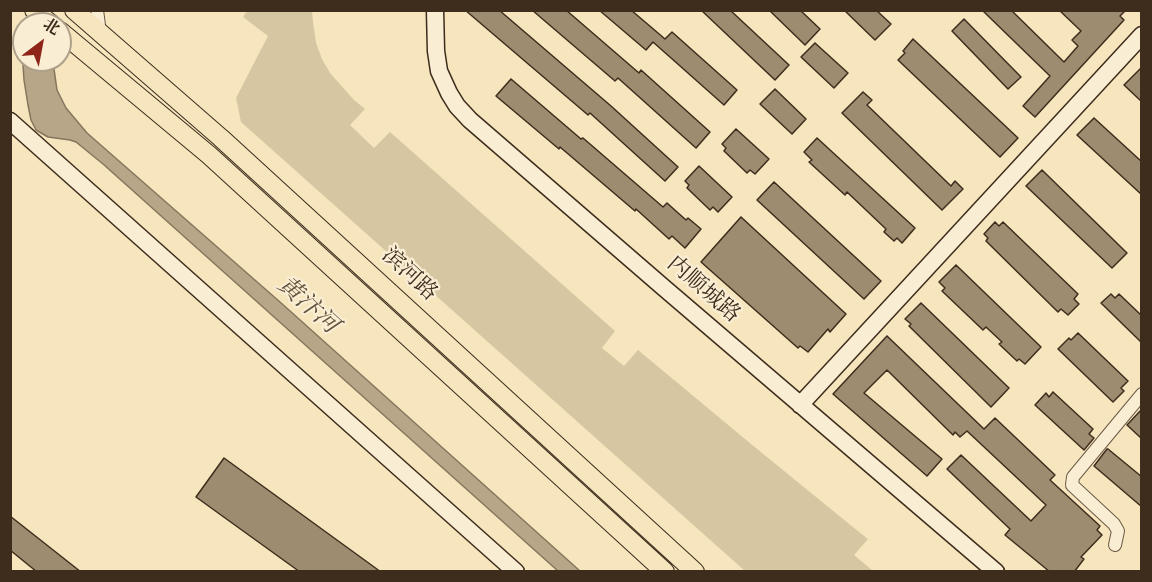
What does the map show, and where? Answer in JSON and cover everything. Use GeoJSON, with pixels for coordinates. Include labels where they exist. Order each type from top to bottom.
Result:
{"type":"FeatureCollection","features":[{"type":"Feature","properties":{"kind":"main road","name":"滨河路"},"geometry":{"type":"LineString","coordinates":[[85,14],[100,33],[221,138],[695,572]]}},
{"type":"Feature","properties":{"kind":"main road","name":"滨河路"},"geometry":{"type":"LineString","coordinates":[[72,41],[209,155],[665,572]]}},
{"type":"Feature","properties":{"kind":"street","name":"内顺城路"},"geometry":{"type":"LineString","coordinates":[[435,10],[439,71],[448,93],[470,120],[996,572]]}},
{"type":"Feature","properties":{"kind":"street"},"geometry":{"type":"LineString","coordinates":[[800,405],[1142,35]]}},
{"type":"Feature","properties":{"kind":"street"},"geometry":{"type":"LineString","coordinates":[[10,121],[516,572]]}},
{"type":"Feature","properties":{"kind":"street"},"geometry":{"type":"LineString","coordinates":[[1115,545],[1118,531],[1114,524],[1072,485],[1072,477],[1142,394]]}},
{"type":"Feature","properties":{"kind":"shaded area"},"geometry":{"type":"Polygon","coordinates":[[[247,11],[312,11],[316,43],[322,59],[330,73],[365,109],[350,125],[374,148],[390,132],[615,331],[602,348],[624,366],[638,350],[868,539],[854,555],[873,571],[745,571],[241,122],[236,98],[268,36],[243,17],[247,11]]]}},
{"type":"Feature","properties":{"kind":"shaded area"},"geometry":{"type":"Polygon","coordinates":[[[23,72],[54,72],[57,90],[66,108],[87,133],[280,302],[580,571],[558,571],[76,142],[48,137],[36,130],[31,120],[23,72]]]}},
{"type":"Feature","properties":{"kind":"building"},"geometry":{"type":"Polygon","coordinates":[[[465,10],[499,10],[678,167],[665,181],[590,113],[588,115],[465,10]]]}},
{"type":"Feature","properties":{"kind":"building"},"geometry":{"type":"Polygon","coordinates":[[[532,10],[566,10],[639,73],[641,70],[710,132],[696,148],[618,78],[615,81],[532,10]]]}},
{"type":"Feature","properties":{"kind":"building"},"geometry":{"type":"Polygon","coordinates":[[[599,10],[631,10],[665,39],[672,32],[737,90],[724,105],[653,42],[646,50],[599,10]]]}},
{"type":"Feature","properties":{"kind":"building"},"geometry":{"type":"Polygon","coordinates":[[[701,10],[730,10],[789,65],[775,80],[701,10]]]}},
{"type":"Feature","properties":{"kind":"building"},"geometry":{"type":"Polygon","coordinates":[[[769,10],[800,10],[820,29],[805,45],[769,10]]]}},
{"type":"Feature","properties":{"kind":"building"},"geometry":{"type":"Polygon","coordinates":[[[844,10],[876,10],[891,24],[875,40],[844,10]]]}},
{"type":"Feature","properties":{"kind":"building"},"geometry":{"type":"Polygon","coordinates":[[[982,10],[1011,10],[1064,62],[1078,46],[1072,40],[1081,31],[1059,10],[1126,10],[1120,16],[1124,20],[1035,117],[1023,106],[1050,76],[982,10]]]}},
{"type":"Feature","properties":{"kind":"building"},"geometry":{"type":"Polygon","coordinates":[[[964,19],[1021,77],[1008,89],[952,31],[964,19]]]}},
{"type":"Feature","properties":{"kind":"building"},"geometry":{"type":"Polygon","coordinates":[[[913,39],[1018,138],[1000,157],[898,60],[913,39]]]}},
{"type":"Feature","properties":{"kind":"building"},"geometry":{"type":"Polygon","coordinates":[[[815,43],[848,73],[834,88],[801,57],[815,43]]]}},
{"type":"Feature","properties":{"kind":"building"},"geometry":{"type":"Polygon","coordinates":[[[1142,67],[1142,102],[1124,85],[1142,67]]]}},
{"type":"Feature","properties":{"kind":"building"},"geometry":{"type":"Polygon","coordinates":[[[511,79],[663,207],[667,203],[686,220],[688,218],[701,229],[685,248],[672,236],[669,239],[636,209],[635,211],[496,96],[511,79]]]}},
{"type":"Feature","properties":{"kind":"building"},"geometry":{"type":"Polygon","coordinates":[[[775,89],[806,119],[792,134],[760,104],[775,89]]]}},
{"type":"Feature","properties":{"kind":"building"},"geometry":{"type":"Polygon","coordinates":[[[863,92],[872,100],[867,105],[951,186],[955,181],[963,189],[942,210],[842,113],[863,92]]]}},
{"type":"Feature","properties":{"kind":"building"},"geometry":{"type":"Polygon","coordinates":[[[1094,118],[1142,162],[1142,195],[1077,135],[1094,118]]]}},
{"type":"Feature","properties":{"kind":"building"},"geometry":{"type":"Polygon","coordinates":[[[736,129],[769,159],[755,174],[750,170],[747,173],[724,151],[726,148],[722,144],[736,129]]]}},
{"type":"Feature","properties":{"kind":"building"},"geometry":{"type":"Polygon","coordinates":[[[817,138],[915,228],[902,243],[897,238],[894,241],[884,232],[886,229],[847,192],[845,195],[809,162],[812,160],[804,152],[817,138]]]}},
{"type":"Feature","properties":{"kind":"building"},"geometry":{"type":"Polygon","coordinates":[[[699,166],[732,197],[718,212],[713,207],[710,210],[687,188],[689,185],[685,181],[699,166]]]}},
{"type":"Feature","properties":{"kind":"building"},"geometry":{"type":"Polygon","coordinates":[[[1042,170],[1127,253],[1112,268],[1026,186],[1042,170]]]}},
{"type":"Feature","properties":{"kind":"building"},"geometry":{"type":"Polygon","coordinates":[[[774,182],[881,281],[864,299],[757,200],[774,182]]]}},
{"type":"Feature","properties":{"kind":"building"},"geometry":{"type":"Polygon","coordinates":[[[741,217],[846,314],[830,332],[828,329],[808,352],[800,346],[798,348],[701,262],[741,217]]]}},
{"type":"Feature","properties":{"kind":"building"},"geometry":{"type":"Polygon","coordinates":[[[995,222],[999,226],[1003,222],[1078,294],[1074,299],[1079,304],[1068,315],[1061,309],[1058,312],[986,241],[988,238],[984,234],[995,222]]]}},
{"type":"Feature","properties":{"kind":"building"},"geometry":{"type":"Polygon","coordinates":[[[956,265],[1041,347],[1025,364],[1019,359],[1017,361],[999,344],[1002,342],[986,327],[983,330],[942,291],[945,288],[939,282],[956,265]]]}},
{"type":"Feature","properties":{"kind":"building"},"geometry":{"type":"Polygon","coordinates":[[[1111,294],[1115,298],[1119,294],[1142,316],[1142,343],[1101,303],[1111,294]]]}},
{"type":"Feature","properties":{"kind":"building"},"geometry":{"type":"Polygon","coordinates":[[[921,303],[1009,388],[991,407],[909,326],[911,324],[905,319],[921,303]]]}},
{"type":"Feature","properties":{"kind":"building"},"geometry":{"type":"Polygon","coordinates":[[[1078,333],[1128,381],[1121,388],[1124,391],[1113,402],[1058,349],[1078,333]]]}},
{"type":"Feature","properties":{"kind":"building"},"geometry":{"type":"Polygon","coordinates":[[[887,336],[984,429],[995,418],[1055,475],[1050,480],[1100,526],[1097,530],[1102,535],[1081,557],[1084,559],[1074,572],[1050,572],[1005,535],[1010,529],[947,469],[961,455],[1031,521],[1046,505],[967,431],[960,437],[955,432],[953,435],[887,370],[864,393],[942,459],[927,476],[833,394],[887,336]]]}},
{"type":"Feature","properties":{"kind":"building"},"geometry":{"type":"Polygon","coordinates":[[[1053,392],[1093,429],[1089,434],[1094,438],[1084,450],[1035,405],[1046,393],[1049,397],[1053,392]]]}},
{"type":"Feature","properties":{"kind":"building"},"geometry":{"type":"Polygon","coordinates":[[[1142,409],[1142,439],[1127,425],[1142,409]]]}},
{"type":"Feature","properties":{"kind":"building"},"geometry":{"type":"Polygon","coordinates":[[[1107,449],[1142,477],[1142,507],[1094,466],[1107,449]]]}},
{"type":"Feature","properties":{"kind":"building"},"geometry":{"type":"Polygon","coordinates":[[[224,458],[381,572],[300,572],[196,497],[224,458]]]}},
{"type":"Feature","properties":{"kind":"building"},"geometry":{"type":"Polygon","coordinates":[[[10,516],[81,572],[37,572],[10,550],[10,516]]]}},
{"type":"Feature","properties":{"kind":"water label","name":"黄汴河"},"geometry":{"type":"Point","coordinates":[306,307]}}]}
